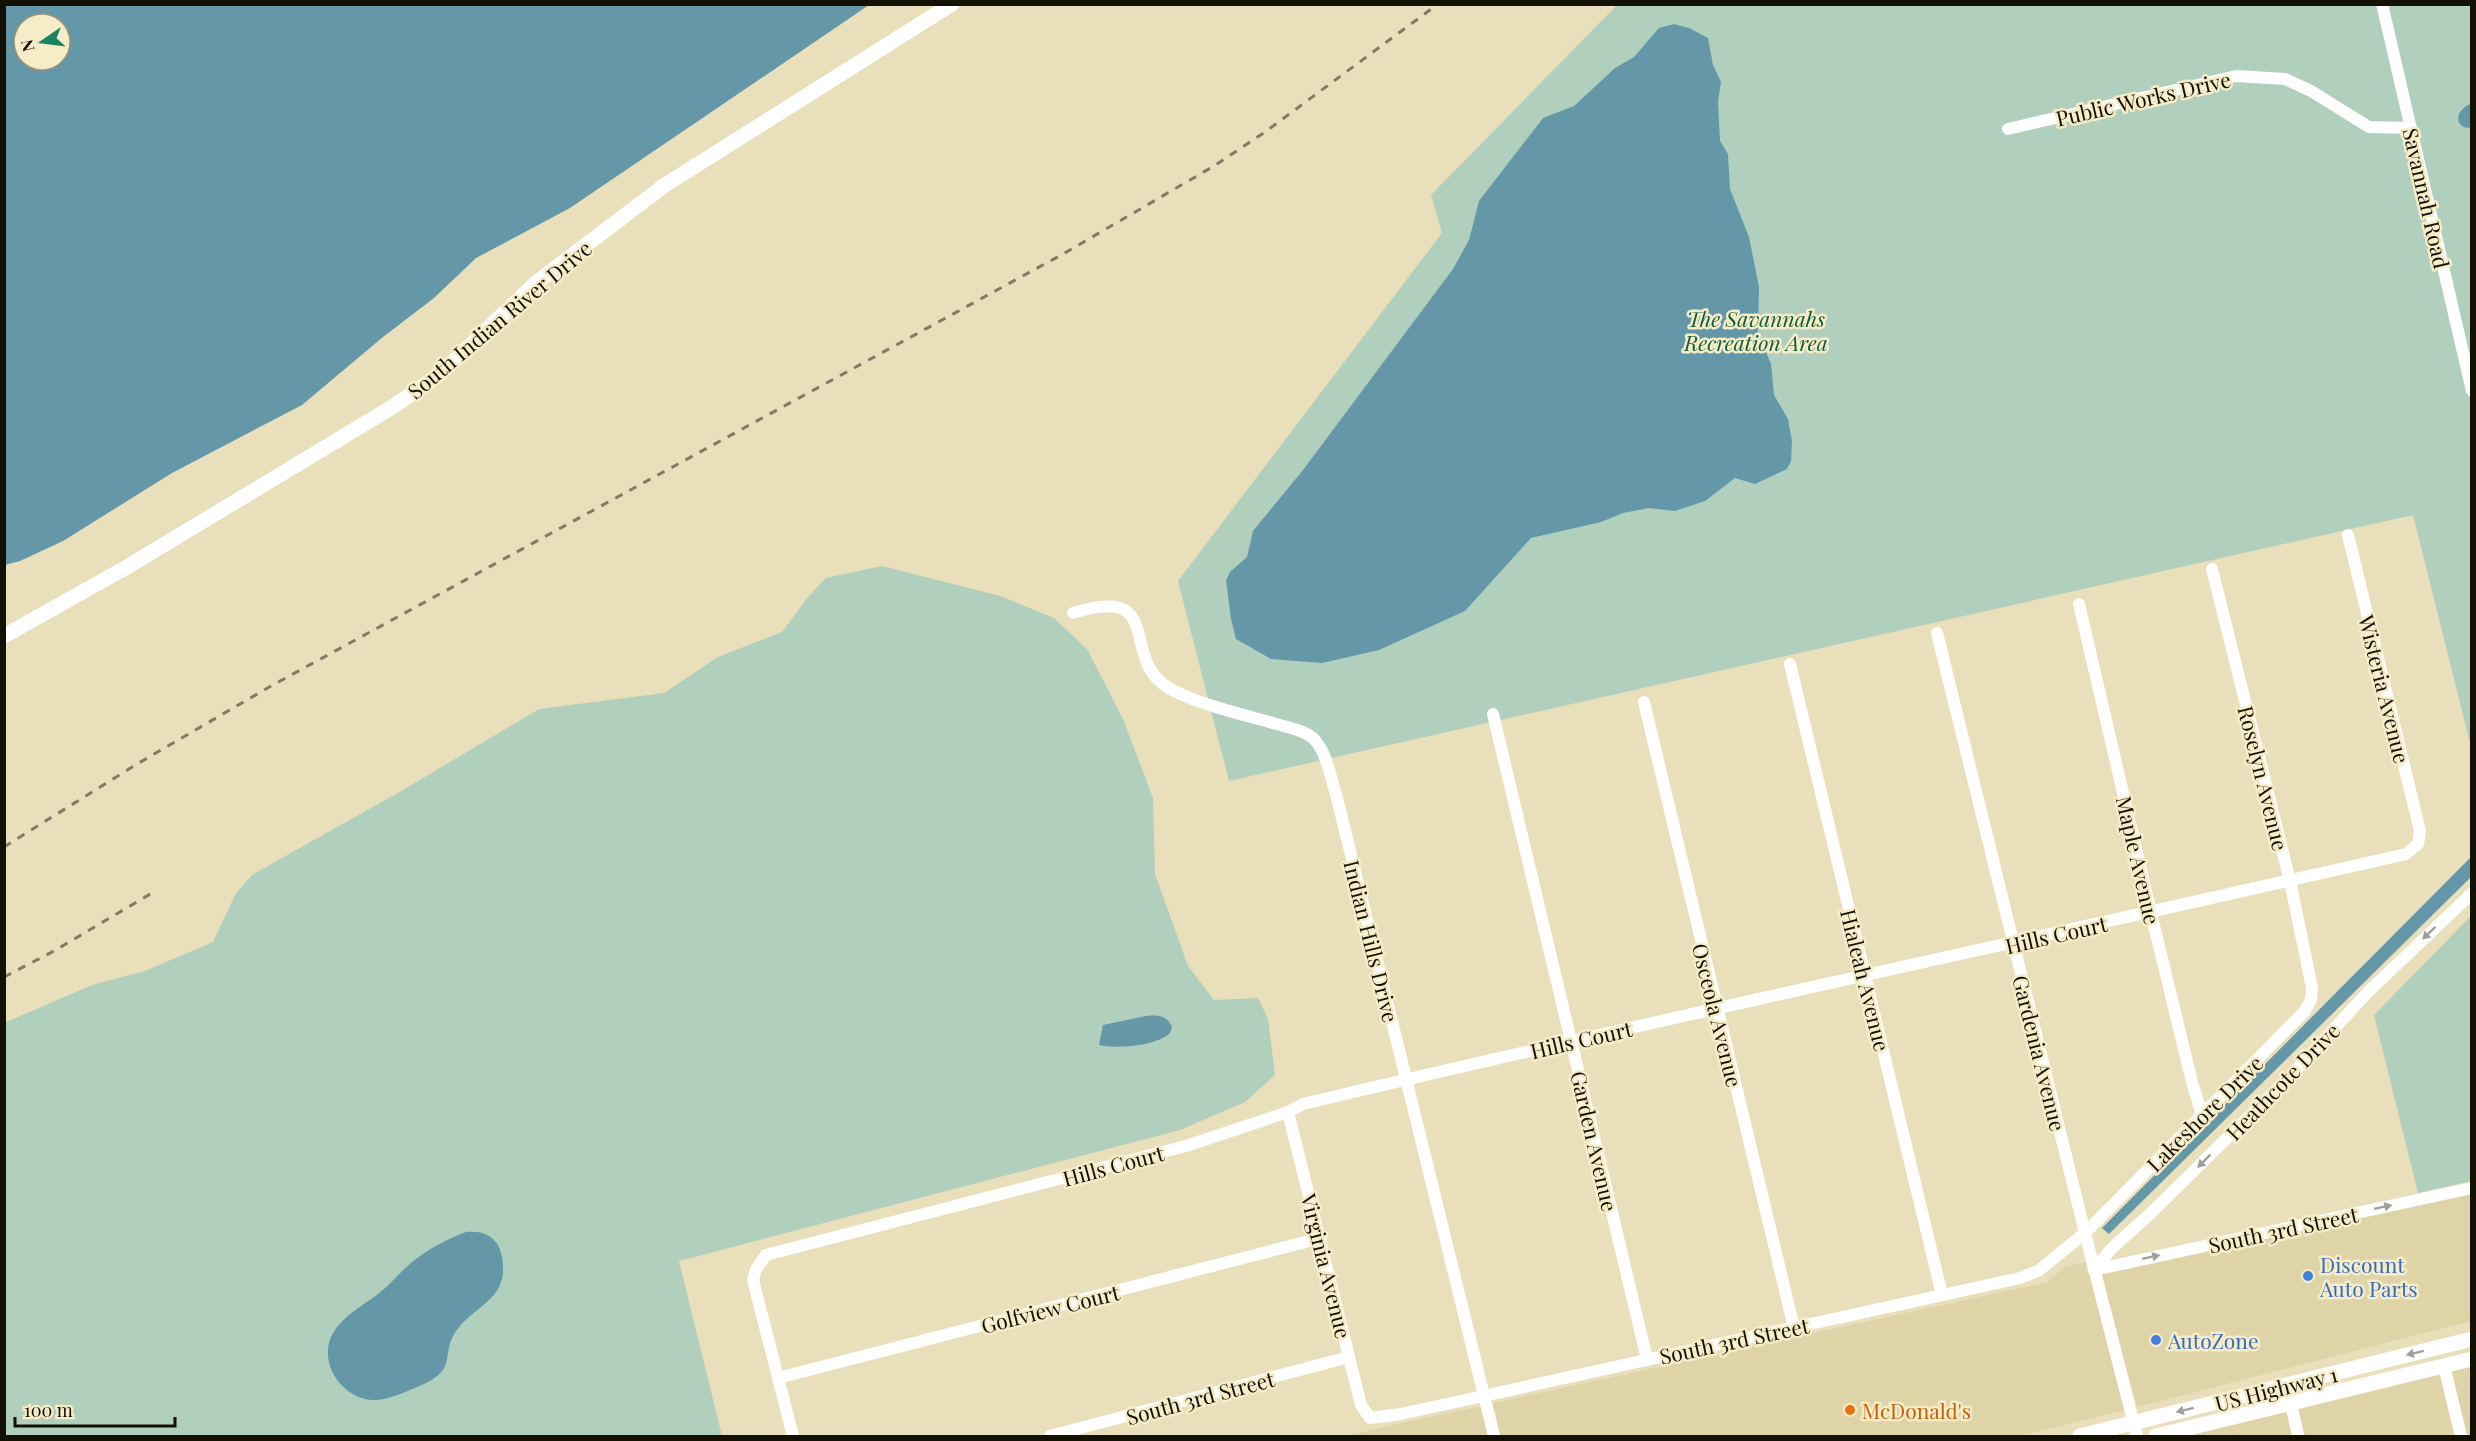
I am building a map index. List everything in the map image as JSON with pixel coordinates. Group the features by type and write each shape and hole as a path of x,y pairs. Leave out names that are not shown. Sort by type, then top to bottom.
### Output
{"main road":[{"name":"South Indian River Drive","path":"4,636 127,567 394,406 439,375 537,282 665,184 952,4"},
{"name":"US Highway 1","path":"2080,1437 2136,1430 2472,1339"},
{"name":"US Highway 1","path":"2156,1437 2472,1359"}],"street":[{"name":"Savannah Road","path":"2382,4 2472,391"},
{"name":"Public Works Drive","path":"2008,129 2142,96 2249,75 2285,79 2311,91 2369,127 2411,128"},
{"name":"Wisteria Avenue","path":"2348,535 2420,831 2418,844"},
{"name":"Roselyn Avenue","path":"2212,569 2290,881 2312,988"},
{"name":"Maple Avenue","path":"2079,604 2151,913 2202,1115"},
{"name":"Indian Hills Drive","path":"1073,613 1107,605 1122,609 1135,618 1149,666 1162,684 1195,699 1296,730 1312,737 1322,750 1336,794 1494,1437"},
{"name":"Gardenia Avenue","path":"1937,633 2094,1270 2136,1430"},
{"name":"Hialeah Avenue","path":"1790,664 1942,1295"},
{"name":"Osceola Avenue","path":"1644,702 1794,1328"},
{"name":"Garden Avenue","path":"1493,714 1647,1359"},
{"name":"Hills Court","path":"778,1378 753,1280 756,1269 766,1255 1186,1146 1287,1112 1303,1104 1716,1007 2013,944 2406,854 2418,844"},
{"name":"Heathcote Drive","path":"2094,1270 2118,1242 2152,1212 2294,1072 2368,992 2472,893"},
{"name":"Lakeshore Drive","path":"2085,1233 2304,1012 2311,1000 2312,988"},
{"name":"Virginia Avenue","path":"1287,1112 1321,1238 1361,1405 1370,1418"},
{"name":"South 3rd Street","path":"2094,1270 2472,1188"},
{"name":"South 3rd Street","path":"1370,1418 1401,1414 2020,1278 2038,1271 2085,1233"},
{"name":"Golfview Court","path":"778,1378 1321,1238"},
{"path":"2118,1242 2129,1262"},
{"name":"South 3rd Street","path":"1050,1437 1349,1357"},
{"path":"2444,1365 2461,1437"},
{"path":"778,1378 793,1437"},
{"path":"2291,1403 2298,1437"}],"shaded area":[{"path":"2471,1193 2471,1321 2137,1407 2102,1274"},
{"path":"2086,1262 2086,1271 2089,1273 2125,1410 2020,1436 1500,1436 1493,1403 2048,1282 2064,1267"},
{"path":"2471,1366 2471,1436 2467,1436 2452,1371"},
{"path":"2440,1374 2454,1436 2305,1436 2298,1409"},
{"path":"1481,1406 1488,1436 1347,1436 1388,1426"},
{"path":"2286,1412 2292,1436 2186,1436"}],"green space":[{"name":"The Savannahs Recreation Area","path":"1617,5 2471,5 2471,747 2413,515 1229,781 1178,581 1442,233 1431,195"},
{"path":"882,566 1000,596 1054,618 1087,649 1123,719 1153,798 1155,874 1188,966 1214,1000 1258,998 1268,1019 1275,1075 1245,1102 1180,1130 679,1261 722,1436 5,1436 4,1023 92,985 145,971 213,942 236,893 252,875 403,790 539,709 664,693 718,657 782,632 808,597 826,578"},
{"path":"2471,916 2471,1181 2418,1193 2374,1015"}],"water":[{"path":"5,4 869,5 570,208 476,258 434,298 383,337 302,405 172,473 63,541 20,561 5,565"},
{"path":"1674,24 1689,28 1708,38 1713,65 1721,82 1718,102 1720,141 1728,154 1730,189 1749,237 1759,287 1758,333 1771,364 1774,395 1788,419 1792,441 1791,461 1787,469 1755,484 1735,478 1705,501 1675,511 1649,508 1531,538 1465,611 1379,650 1322,663 1271,659 1236,639 1226,580 1230,572 1247,557 1253,531 1303,470 1453,269 1469,240 1479,201 1543,118 1574,106 1615,68 1634,57 1659,28"},
{"path":"2471,857 2471,877 2109,1234 2102,1228"},
{"path":"1146,1016 1164,1018 1172,1027 1170,1033 1146,1044 1115,1047 1099,1045 1103,1025"},
{"path":"466,1232 484,1234 495,1241 502,1258 502,1277 495,1294 460,1326 453,1336 447,1360 439,1374 430,1381 388,1398 372,1400 360,1398 350,1392 334,1376 330,1366 329,1344 337,1327 417,1258 437,1245"}],"waterway":[{"path":"2468,118 2472,114"}],"railway":[{"path":"4,847 137,764 271,686 1063,254 1214,166 1265,132 1438,4"},
{"path":"4,977 54,951 157,890"}],"place":[{"name":"Discount Auto Parts","path":"2308,1276"},
{"name":"AutoZone","path":"2156,1340"},
{"name":"McDonald's","path":"1850,1410"}]}
